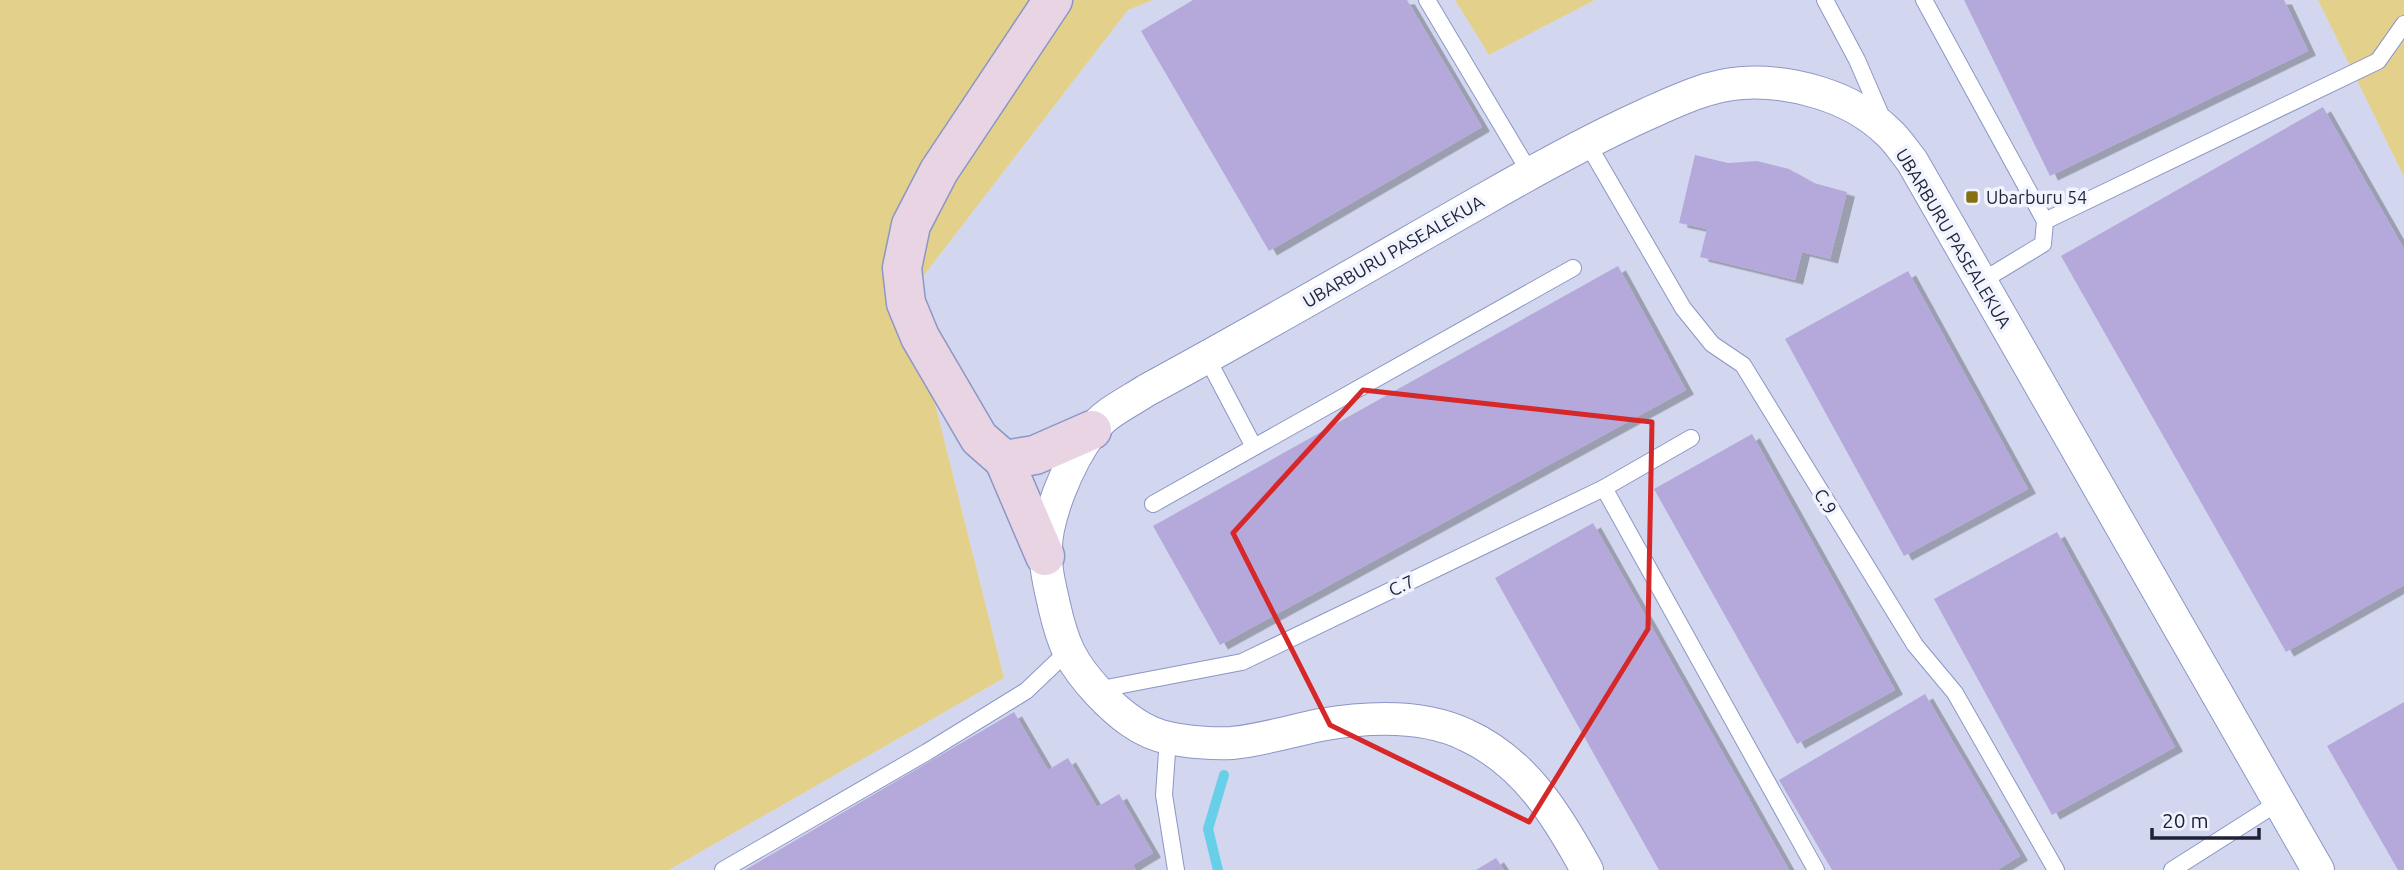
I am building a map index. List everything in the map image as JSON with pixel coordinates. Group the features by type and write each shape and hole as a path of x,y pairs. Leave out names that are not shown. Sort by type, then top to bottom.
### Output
{"main road":[{"path":"1004,460 979,439 920,337 906,303 902,268 911,225 939,171 1053,0"},
{"name":"UBARBURU PASEALEKUA","path":"1045,556 1004,460 1035,455 1092,430"}],"street":[{"name":"UBARBURU PASEALEKUA","path":"1587,870 1574,846 1532,785 1509,760 1465,734 1424,723 1386,719 1323,725 1231,743 1167,738 1119,714 1085,678 1067,652 1045,556 1047,535 1059,490 1092,430 1103,419 1147,390 1586,141 1678,100 1712,88 1739,83 1766,83 1794,86 1827,95 1861,111 1888,132 1912,161 2318,870"}],"lane":[{"path":"1427,0 1530,173"},
{"path":"1825,0 1857,60 1888,132"},
{"path":"1924,0 2045,221 2043,244 1982,281"},
{"path":"2045,221 2378,61 2404,24"},
{"name":"C.9","path":"1586,141 1684,308 1712,344 1743,365 1915,645 1955,692 2056,870"},
{"path":"1153,504 1573,268"},
{"path":"1207,358 1254,447"},
{"name":"C.7","path":"1096,690 1242,662 1604,488 1691,438"},
{"path":"1604,488 1816,870"},
{"path":"723,870 927,752 1026,691 1067,652"},
{"path":"1167,738 1164,795 1176,870"},
{"path":"2172,870 2279,802"}],"highlighted area":[{"path":"1363,390 1652,422 1648,629 1529,822 1330,725 1233,533"}],"shaded area":[{"path":"0,0 1153,0 1128,10 908,296 1004,678 669,870 0,870"},
{"path":"1153,0 1455,0 1489,55 1595,0 2318,0 2404,177 2404,870 669,870 1004,678 908,296 1128,10"},
{"path":"1455,0 1595,0 1489,55"},
{"path":"2318,0 2404,0 2404,177"}],"building":[{"path":"1193,0 1407,0 1482,127 1269,251 1141,31"},
{"path":"1964,0 2284,0 2308,51 2050,176"},
{"path":"2323,107 2404,249 2404,585 2286,652 2061,256"},
{"path":"1695,155 1728,163 1757,161 1789,169 1814,183 1847,192 1830,259 1802,252 1795,280 1700,257 1707,229 1679,223"},
{"path":"1618,266 1686,390 1220,645 1153,526"},
{"path":"1908,271 2028,489 1904,556 1785,339"},
{"path":"1752,434 1895,690 1797,744 1654,489"},
{"path":"1593,523 1789,870 1659,870 1495,578"},
{"path":"2057,532 2175,747 2052,815 1934,599"},
{"path":"1925,694 2020,856 1997,870 1832,870 1779,780"},
{"path":"2404,702 2404,870 2398,870 2327,746"},
{"path":"1014,712 1048,770 1068,758 1097,807 1119,794 1153,853 1133,865 1136,870 745,870"},
{"path":"1496,858 1504,870 1476,870"}],"waterway":[{"path":"1218,870 1208,829 1224,775"}],"place":[{"name":"Ubarburu 54","path":"1972,197"}]}
